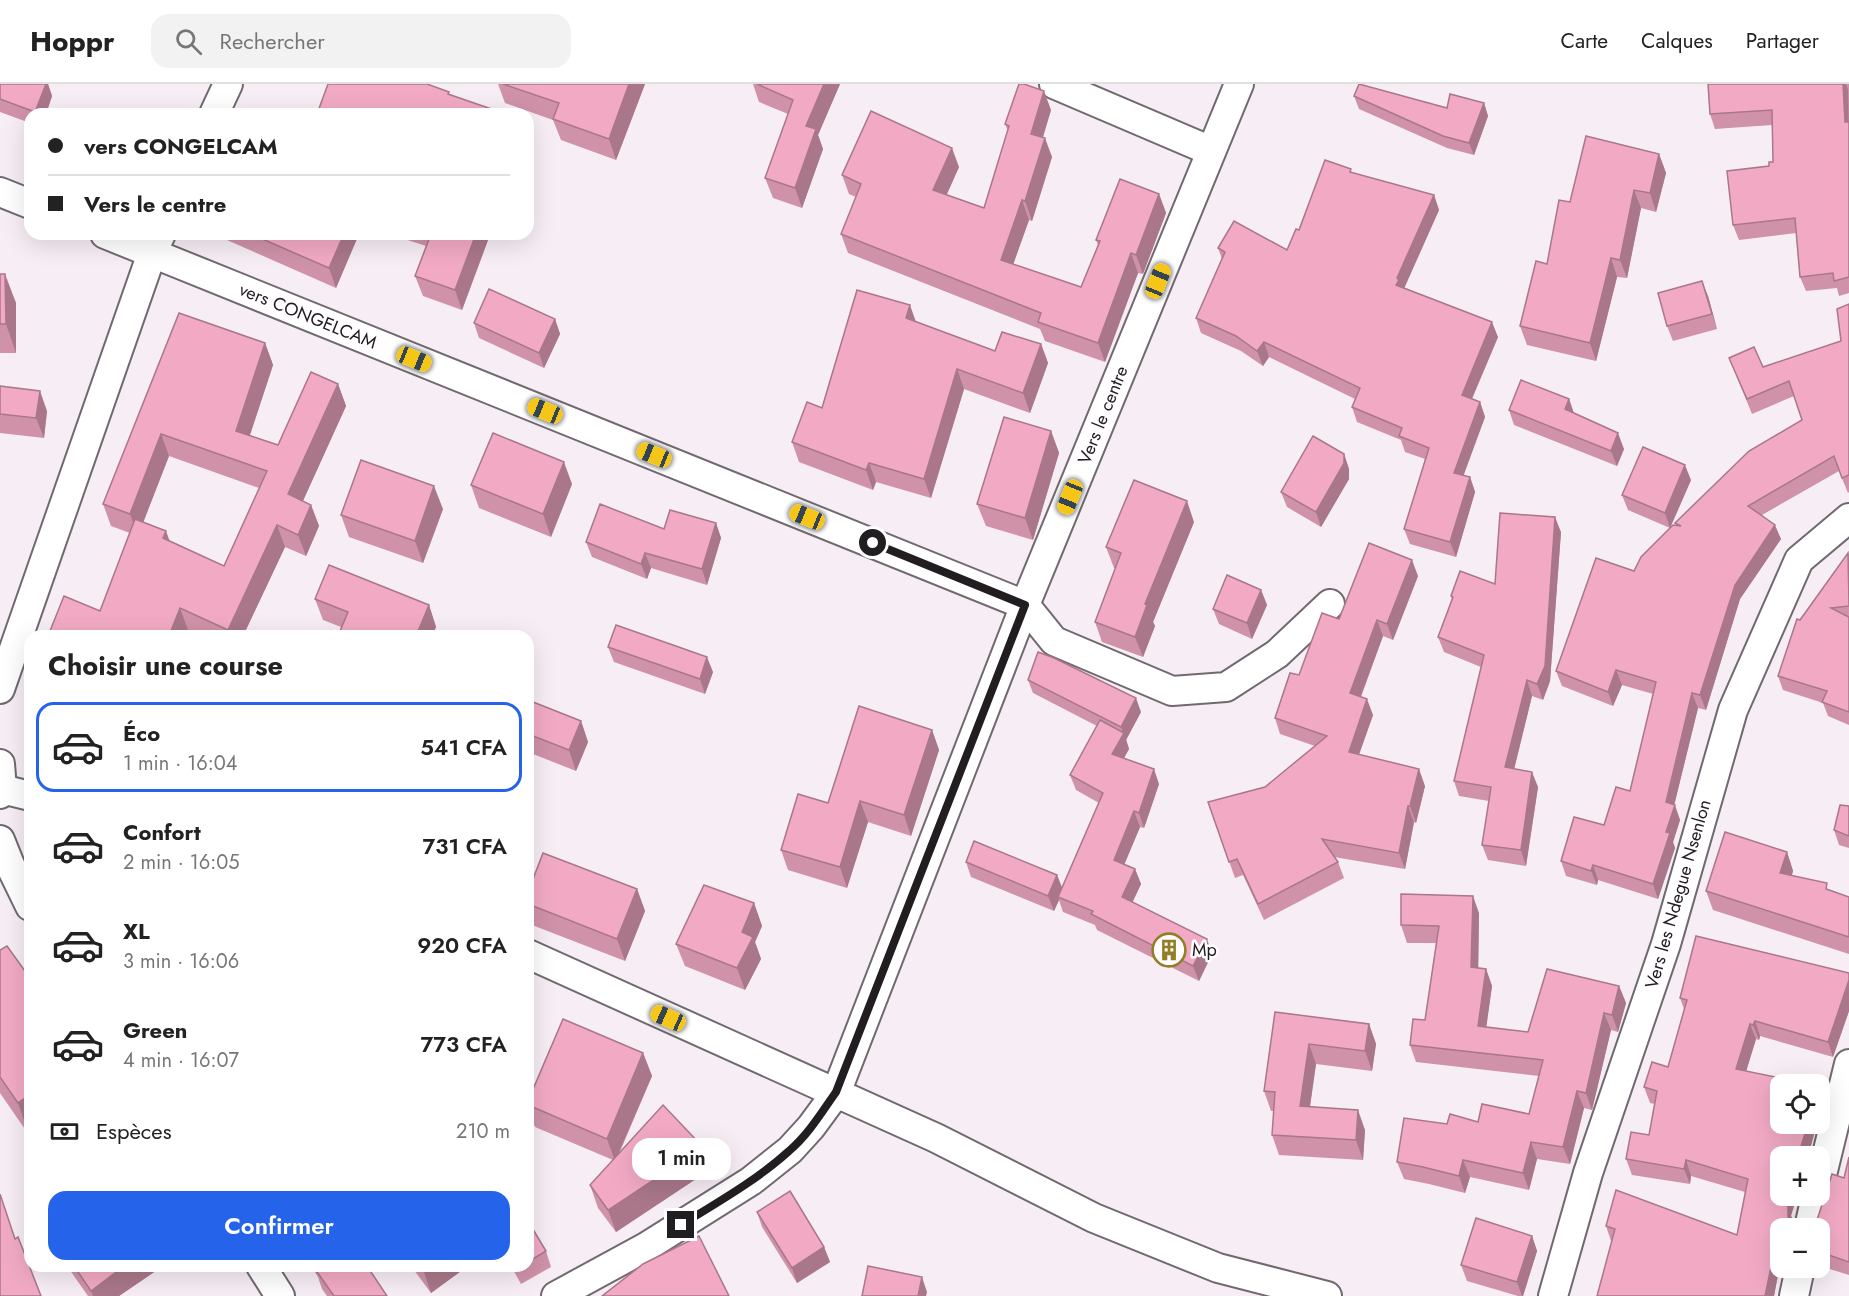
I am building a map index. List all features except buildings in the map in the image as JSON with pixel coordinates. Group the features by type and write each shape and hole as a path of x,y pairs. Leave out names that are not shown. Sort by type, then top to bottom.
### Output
{"street":[{"path":"217,108 228,84"},
{"path":"1054,84 1211,152"},
{"name":"Vers le centre","path":"556,1296 646,1247 751,1181 790,1150 811,1127 836,1092 1025,605 1239,84"},
{"path":"0,192 24,202"},
{"name":"vers CONGELCAM","path":"136,240 157,244 1025,605"},
{"path":"0,689 157,244"},
{"name":"Vers les Ndegue Nsenlon","path":"1553,1296 1588,1173 1666,944 1733,710 1799,560 1849,518"},
{"path":"1025,605 1054,641 1172,691 1226,687 1277,654 1330,604"},
{"path":"1,782 24,793"},
{"path":"0,840 24,894"},
{"path":"0,888 24,909"},
{"path":"534,957 936,1138 1094,1218 1218,1268 1328,1296"},
{"path":"1829,1146 1849,1064"},
{"path":"265,1272 280,1296"},
{"path":"1794,1296 1798,1278"}],"place":[{"name":"Mp","path":"1169,950"}],"route":[{"path":"681,1225 751,1181 790,1150 811,1127 836,1092 1025,605 873,543"}]}
